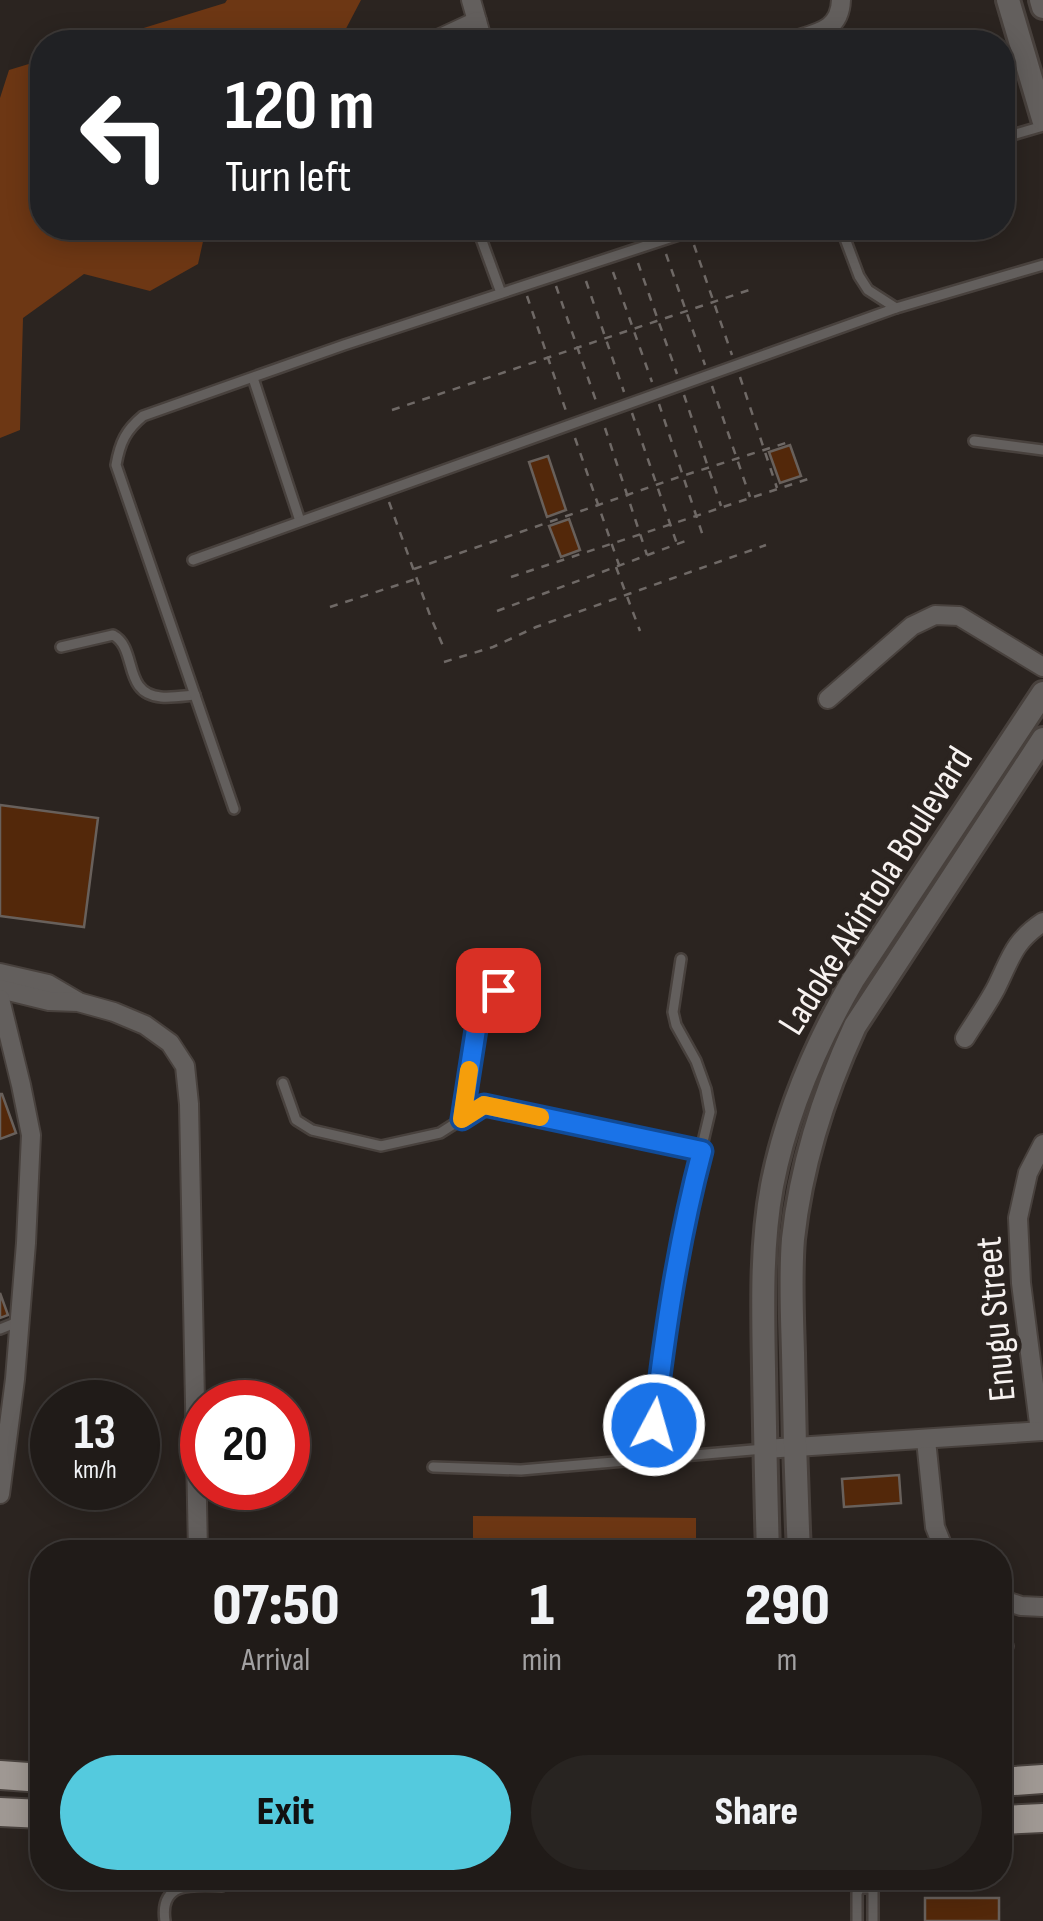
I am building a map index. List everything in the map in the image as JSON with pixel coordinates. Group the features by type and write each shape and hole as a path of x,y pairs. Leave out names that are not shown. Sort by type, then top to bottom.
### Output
{"main road":[{"path":"0,1775 30,1777"},
{"path":"1012,1781 1043,1779"},
{"path":"0,1812 30,1813"},
{"path":"1012,1819 1043,1818"}],"street":[{"path":"471,0 480,30"},
{"path":"823,30 836,23 841,0"},
{"path":"1008,0 1043,123"},
{"path":"458,30 477,21"},
{"path":"828,698 912,626 934,615 959,616 1043,667"},
{"name":"Ladoke Akintola Boulevard","path":"768,1540 762,1296 765,1239 772,1184 796,1098 832,1016 853,980 1043,693"},
{"name":"Ladoke Akintola Boulevard","path":"798,1540 793,1240 801,1187 821,1109 855,1026 1043,739"},
{"path":"966,1038 1015,946 1043,922"},
{"path":"0,973 48,984 78,1002"},
{"path":"0,989 114,1012 145,1025 170,1043 185,1066 198,1540"},
{"path":"0,999 30,1135 20,1322 0,1494"},
{"name":"Enugu Street","path":"1041,1431 1020,1283 1018,1218 1028,1173 1043,1144"},
{"path":"765,1449 1041,1431"},
{"path":"926,1440 935,1527 941,1540"},
{"path":"1012,1603 1043,1606"}],"lane":[{"path":"1015,133 1043,123"},
{"path":"482,240 500,292"},
{"path":"234,809 116,464 128,428 143,416 662,240"},
{"path":"846,240 868,290 896,308"},
{"path":"193,560 896,308 1043,266"},
{"path":"253,378 300,521"},
{"path":"974,441 1043,450"},
{"path":"61,647 113,634 124,646 138,686 160,697 195,695"},
{"path":"651,1459 666,1323 710,1112 706,1089 673,1012 681,959"},
{"path":"462,1119 477,1023 488,994 498,990 530,996"},
{"path":"282,1083 296,1120 312,1130 381,1146 440,1133 484,1105 702,1151"},
{"path":"0,1329 20,1322"},
{"path":"433,1468 521,1470 765,1449"},
{"path":"164,1921 166,1900 176,1890"},
{"path":"857,1921 859,1890"},
{"path":"872,1890 873,1921"}],"path":[{"path":"392,410 755,288"},
{"path":"414,569 679,476 792,441"},
{"path":"511,577 812,478"},
{"path":"385,491 443,646"},
{"path":"697,516 703,536"},
{"path":"669,525 676,544"},
{"path":"640,534 647,555"},
{"path":"497,611 688,540"},
{"path":"612,544 640,631"},
{"path":"444,662 766,545"},
{"path":"330,607 417,578"}],"shaded area":[{"path":"361,0 345,30 137,30 225,3"},
{"path":"30,64 30,240 203,240 198,264 150,291 84,274 23,318 20,430 0,438 0,98 9,70"},
{"path":"473,1516 696,1518 696,1540 473,1540"}],"building":[{"path":"790,445 801,476 780,483 769,452"},
{"path":"548,456 566,510 547,517 529,462"},
{"path":"569,519 580,550 561,557 549,526"},
{"path":"0,805 98,818 84,927 0,916"},
{"path":"0,1094 16,1133 0,1139"},
{"path":"0,1293 8,1315 0,1318"},
{"path":"899,1475 901,1503 844,1507 842,1479"},
{"path":"925,1898 999,1898 999,1921 925,1921"}],"slow traffic":[{"path":"469,1070 462,1119 484,1105 540,1117"}],"route":[{"path":"498,990 488,994 477,1023 462,1119 484,1105 702,1151 666,1323 654,1425"}]}
